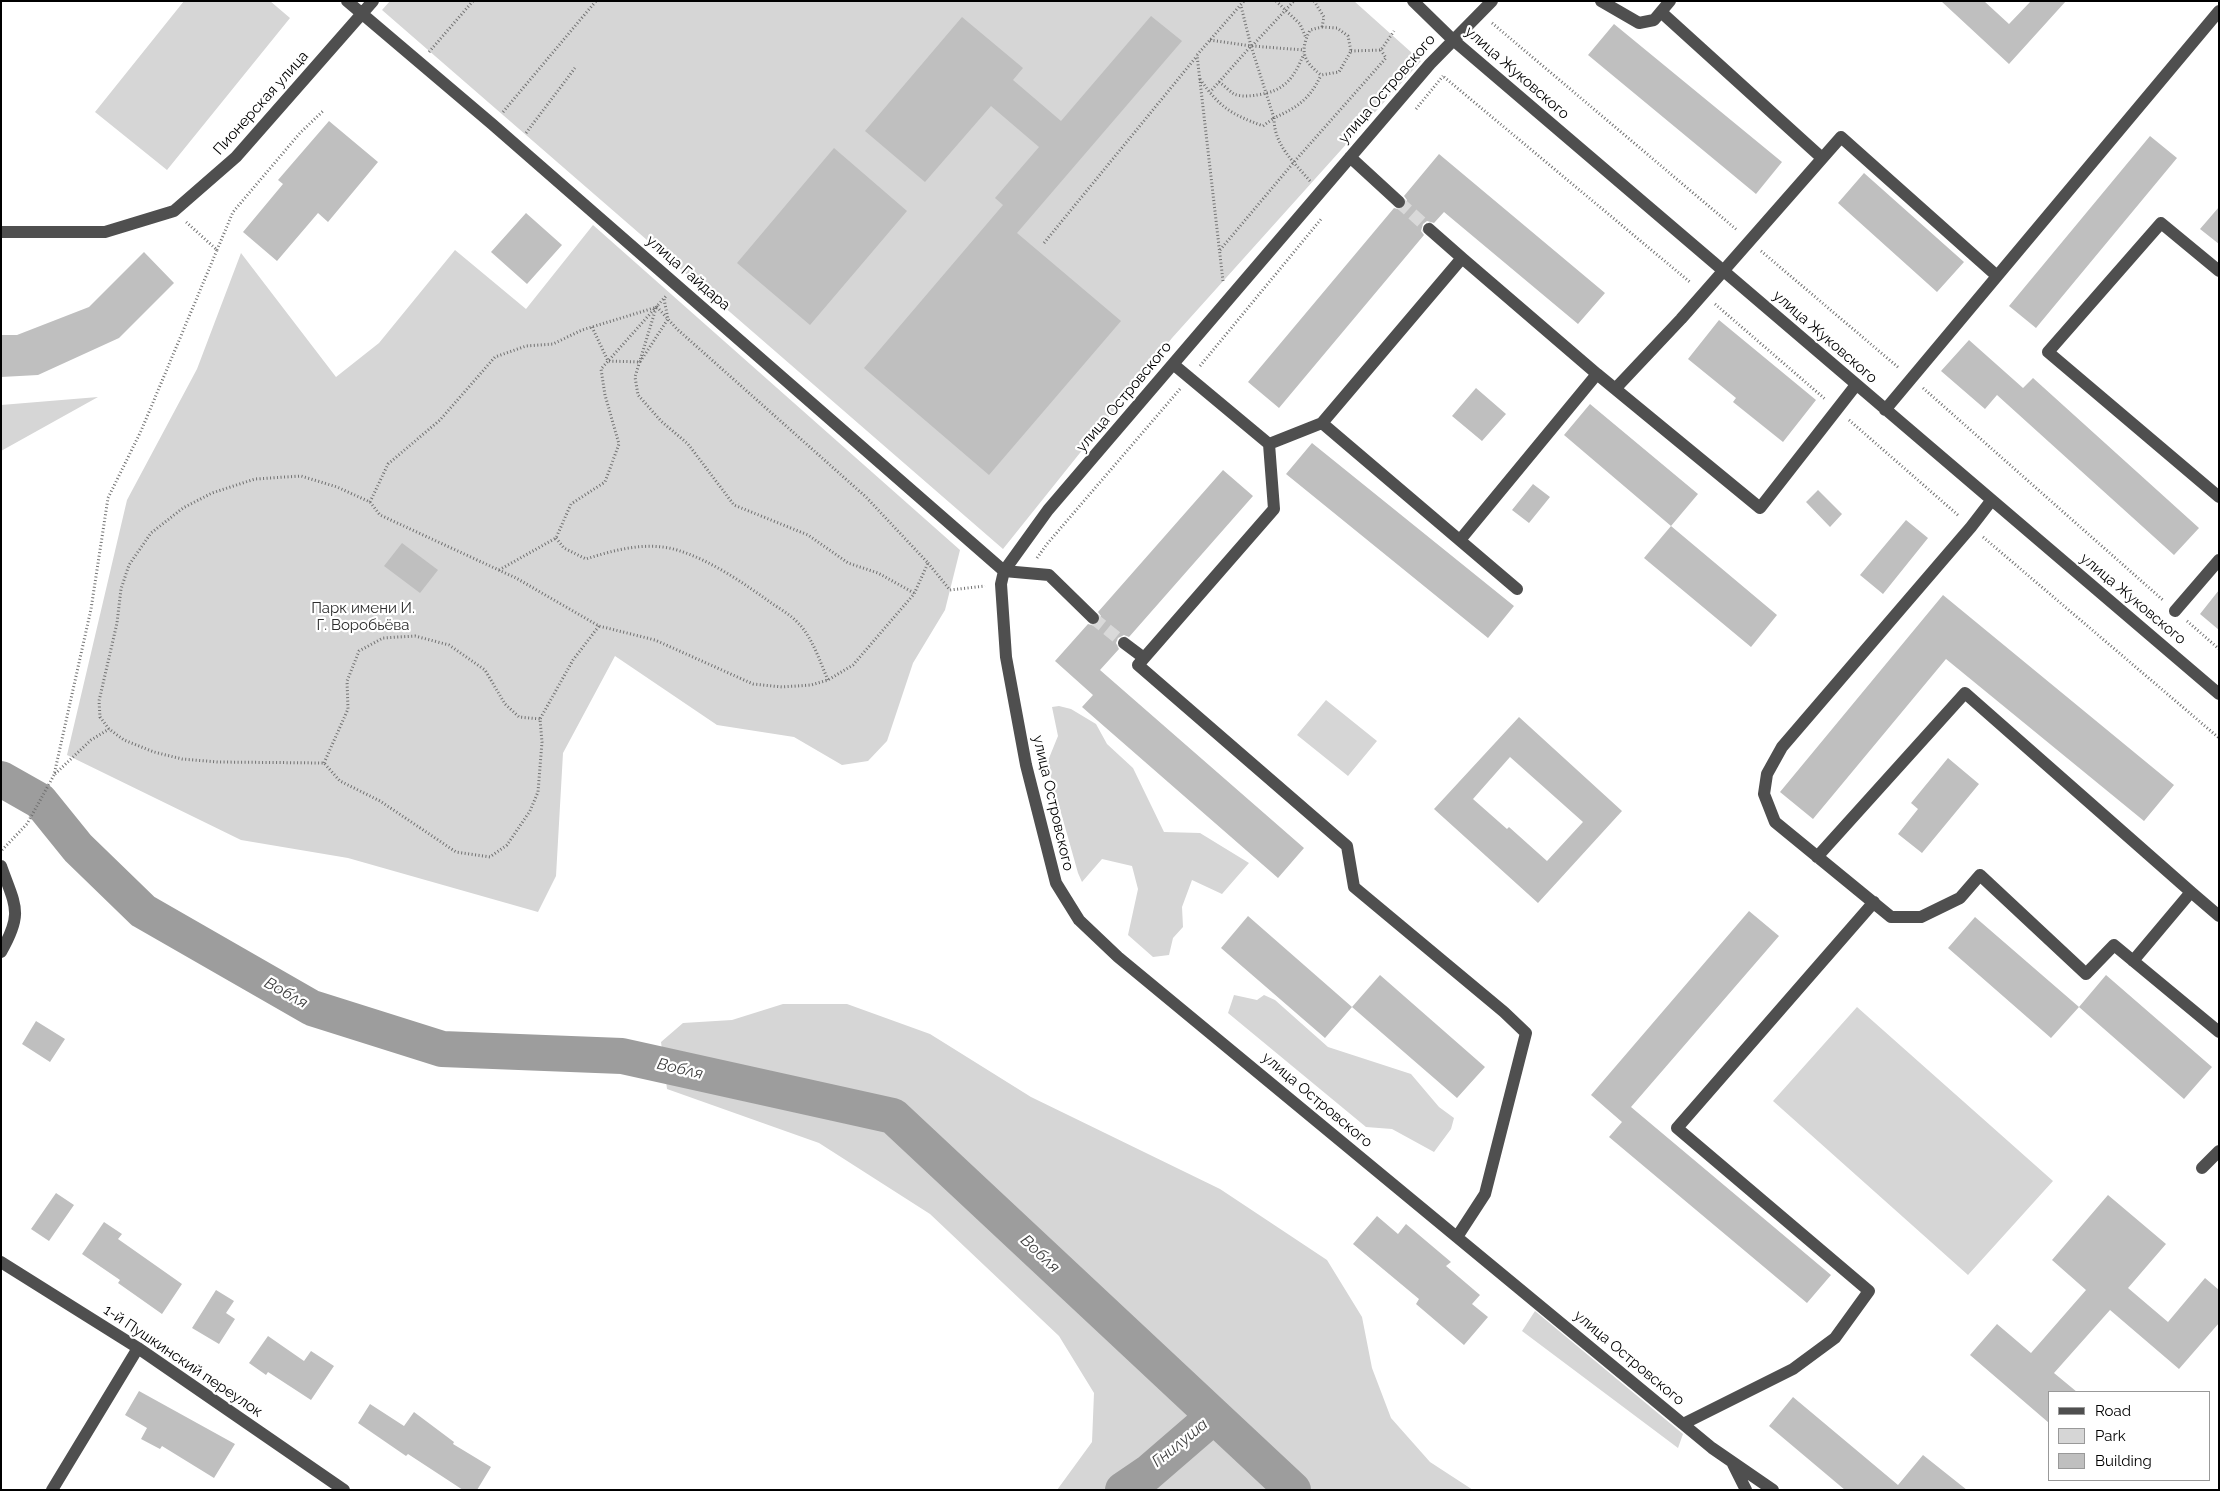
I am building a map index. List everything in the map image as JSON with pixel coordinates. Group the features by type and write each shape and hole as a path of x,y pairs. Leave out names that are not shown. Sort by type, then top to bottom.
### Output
{"street":[{"name":"улица Гайдара","path":"347,1 492,124 1004,571"},
{"name":"Пионерская улица","path":"1,232 105,232 174,211 236,157 374,1"},
{"name":"улица Жуковского","path":"1413,1 1452,39 2219,694"},
{"name":"улица Островского","path":"1492,1 1452,39 1350,157 1048,510 1004,571 1001,584 1006,657 1026,765 1056,883 1079,920 1118,957 1683,1424 1772,1490"},
{"path":"1601,1 1639,23 1654,20 1670,1"},
{"path":"1885,410 2219,11"},
{"path":"1661,12 1822,158"},
{"path":"1615,389 1750,241 1841,137 1996,276"},
{"path":"1350,157 1399,202"},
{"path":"2219,270 2161,223 2048,352 2219,497"},
{"path":"1429,229 1597,374 1760,508 1856,385"},
{"path":"1269,444 1322,423 1462,258"},
{"path":"1173,364 1269,444 1274,509 1138,665 1347,846 1354,887 1504,1012 1526,1033 1485,1194 1457,1238"},
{"path":"1460,540 1597,374"},
{"path":"1322,423 1517,589"},
{"path":"1991,501 1782,747 1767,774 1764,794 1775,822 1891,917 1921,917 1960,898 1980,874 2086,974 2114,945 2219,1032"},
{"path":"2175,611 2219,560"},
{"path":"1004,571 1049,574 1093,618"},
{"path":"1124,643 1144,658"},
{"path":"1817,856 1965,693 2219,916"},
{"path":"1,866 16,908 14,930 1,952"},
{"path":"2133,961 2191,892"},
{"path":"1683,1424 1793,1369 1807,1359 1835,1338 1869,1290 1677,1128 1874,902"},
{"path":"2202,1168 2219,1150"},
{"name":"1-й Пушкинский переулок","path":"1,1262 138,1348 344,1490"},
{"path":"52,1490 138,1348"},
{"path":"1731,1461 1746,1490"}],"path":[{"path":"420,63 472,1"},
{"path":"492,124 596,1"},
{"path":"1044,242 1197,55 1244,1"},
{"path":"1276,1 1300,24 1306,38"},
{"path":"1210,92 1294,1"},
{"path":"1314,1 1324,17 1322,26"},
{"path":"1241,5 1251,46 1274,118 1274,131 1283,151 1311,183"},
{"path":"1481,13 1911,378 2219,649"},
{"path":"1219,82 1235,94 1251,96 1266,94 1283,88 1296,72 1304,54 1306,38 1310,30 1322,26 1337,28 1348,36 1351,51 1339,72 1321,75 1312,68 1304,54"},
{"path":"1382,50 1394,31"},
{"path":"1210,40 1251,46 1304,50"},
{"path":"1351,51 1382,50"},
{"path":"1220,251 1294,162 1386,58 1382,50"},
{"path":"1197,55 1223,281"},
{"path":"1413,112 1444,77 1430,64"},
{"path":"516,145 575,68"},
{"path":"1200,79 1218,103 1236,116 1263,126 1303,103 1321,75"},
{"path":"1,850 27,824 54,774 91,609 108,498 141,431 233,212 300,133 323,110"},
{"path":"174,211 217,250"},
{"path":"1027,573 1047,544 1190,378 1327,212"},
{"path":"640,362 668,319 664,299"},
{"path":"656,307 866,497 928,563 950,590 1001,584"},
{"path":"370,502 388,464 440,420 495,358 526,346 553,344 592,327 656,307"},
{"path":"499,570 556,538 571,504 605,482 619,444 605,395 601,369 656,307"},
{"path":"656,307 635,377 638,395 662,421 688,444 734,505 808,535 848,563 878,574 914,594"},
{"path":"592,327 608,361"},
{"path":"608,361 640,362"},
{"path":"599,626 573,660 540,719 542,742 538,792 530,811 507,845 490,856 456,852 380,801 340,781 324,763 218,762 182,758 154,752 132,743 109,729 100,717 99,701 117,624 121,590 129,565 151,533 183,508 212,492 255,479 301,476 337,487 370,502 380,515 499,570 599,626 655,640 753,684 782,687 812,685 828,680 853,665 914,594 928,563"},
{"path":"556,538 564,548 586,558 612,551 642,547 676,549 708,563 745,584 796,620 814,647 828,680"},
{"path":"324,763 348,709 347,681 358,651 383,638 414,636 449,645 485,670 505,704 520,717 540,719"},
{"path":"54,774 91,740 109,729"}],"green space":[{"path":"184,1 270,1 290,18 167,170 95,112"},
{"path":"390,1 1354,1 1421,61 1172,338 1003,549 382,10"},
{"name":"Парк имени И. Г. Воробьёва","path":"593,225 960,550 945,610 913,663 887,741 868,761 842,765 794,737 717,725 615,656 563,753 556,876 538,912 348,858 241,840 67,755 127,500 197,369 241,253 336,377 379,343 455,250 526,309"},
{"path":"98,397 1,451 1,405"},
{"path":"1326,700 1377,741 1348,776 1297,735"},
{"path":"1059,706 1071,709 1096,724 1107,744 1133,768 1164,832 1200,833 1249,863 1222,894 1192,880 1182,907 1183,927 1173,938 1169,955 1153,957 1128,935 1138,889 1132,866 1102,859 1082,882 1078,873 1047,763 1058,736 1052,707"},
{"path":"1234,995 1257,1000 1264,995 1275,1000 1328,1047 1411,1074 1439,1107 1454,1118 1451,1129 1434,1152 1392,1129 1366,1127 1228,1013"},
{"path":"783,1004 847,1004 930,1034 1031,1097 1220,1189 1327,1260 1362,1317 1372,1368 1391,1418 1430,1462 1473,1490 1057,1490 1092,1442 1094,1393 1059,1336 930,1214 819,1143 667,1089 661,1042 683,1023 732,1020"},
{"path":"1857,1007 2053,1181 1968,1275 1773,1101"},
{"path":"1535,1311 1683,1434 1678,1448 1522,1331"}],"building":[{"path":"1941,1 1984,1 2009,24 2031,1 2066,1 2009,64"},
{"path":"1151,16 1182,41 1017,233 1121,321 989,475 864,368 1003,205 995,198 1039,147 991,106 925,182 865,131 962,17 1023,68 1013,80 1061,121"},
{"path":"1614,24 1782,162 1756,194 1588,55"},
{"path":"329,121 378,162 328,222 318,213 277,261 243,232 283,184 278,180"},
{"path":"2150,136 2177,158 2036,328 2009,306"},
{"path":"834,148 907,211 810,325 737,263"},
{"path":"1439,154 1605,293 1578,324 1444,212 1434,223 1427,221 1423,224 1421,231 1424,235 1279,408 1248,382 1394,208 1401,210 1405,207 1407,200 1404,196"},
{"path":"1864,173 1964,262 1937,292 1838,203"},
{"path":"2219,207 2219,244 2200,229"},
{"path":"526,213 562,245 527,284 491,252"},
{"path":"144,252 174,283 119,338 38,375 1,377 1,335 17,335 89,307"},
{"path":"1719,320 1816,400 1783,442 1733,402 1736,398 1688,359"},
{"path":"1969,340 2023,388 2033,378 2199,528 2174,555 1997,395 1985,409 1941,371"},
{"path":"1476,388 1506,414 1482,441 1452,416"},
{"path":"1590,404 1698,494 1671,526 1564,435"},
{"path":"1312,443 1514,606 1488,638 1286,474"},
{"path":"1223,470 1253,496 1129,637 1124,635 1118,638 1116,643 1119,649 1100,670 1304,848 1278,878 1082,707 1093,695 1055,661 1088,624 1095,626 1099,623 1101,616 1098,612"},
{"path":"1533,484 1550,497 1529,523 1512,510"},
{"path":"1818,490 1842,514 1830,527 1806,502"},
{"path":"1906,520 1928,538 1883,594 1860,575"},
{"path":"1671,526 1777,615 1751,647 1644,558"},
{"path":"402,543 438,570 420,593 384,566"},
{"path":"2219,590 2219,630 2200,614"},
{"path":"1943,595 2174,785 2144,821 1946,659 1813,819 1780,792"},
{"path":"1519,717 1622,811 1538,903 1434,809","holes":["1510,757 1583,822 1547,861 1509,827 1507,829 1473,799"]},
{"path":"1948,758 1979,784 1922,853 1898,834 1918,809 1911,803"},
{"path":"1749,911 1779,936 1631,1107 1831,1275 1807,1303 1609,1137 1622,1122 1591,1095"},
{"path":"1248,916 1352,1007 1325,1038 1221,948"},
{"path":"1975,917 2079,1007 2051,1038 1948,948"},
{"path":"1380,975 1485,1067 1457,1098 1352,1007"},
{"path":"2106,975 2212,1067 2184,1099 2079,1007"},
{"path":"36,1021 65,1039 50,1062 22,1044"},
{"path":"56,1193 74,1205 49,1241 31,1229"},
{"path":"2108,1195 2166,1244 2128,1288 2168,1322 2205,1278 2219,1290 2219,1323 2179,1369 2110,1310 2054,1373 2076,1391 2048,1391 2048,1422 1970,1355 1997,1324 2031,1353 2086,1290 2052,1260"},
{"path":"1377,1216 1398,1234 1406,1224 1451,1262 1446,1266 1480,1295 1472,1304 1488,1317 1464,1345 1416,1304 1419,1299 1353,1244"},
{"path":"104,1222 122,1234 118,1239 182,1284 162,1314 118,1283 120,1280 82,1254"},
{"path":"216,1290 234,1301 226,1313 235,1319 219,1344 192,1328"},
{"path":"268,1336 304,1361 311,1351 334,1366 311,1400 268,1372 266,1375 249,1363"},
{"path":"139,1391 235,1444 214,1478 162,1446 160,1449 141,1439 147,1428 125,1415"},
{"path":"1793,1397 1898,1485 1923,1455 1967,1490 1845,1490 1769,1426"},
{"path":"370,1404 404,1426 414,1412 454,1442 453,1444 491,1467 477,1490 463,1490 408,1454 406,1456 358,1423"}],"waterway":[{"name":"Вобля","path":"1,779 40,801 78,848 143,911 312,1008 442,1049 622,1056 893,1116 1293,1490"},
{"name":"Гнилуша","path":"1123,1490 1148,1473 1214,1416"}],"tunnel":[{"path":"1399,202 1429,229"},
{"path":"1093,618 1124,643"}]}
